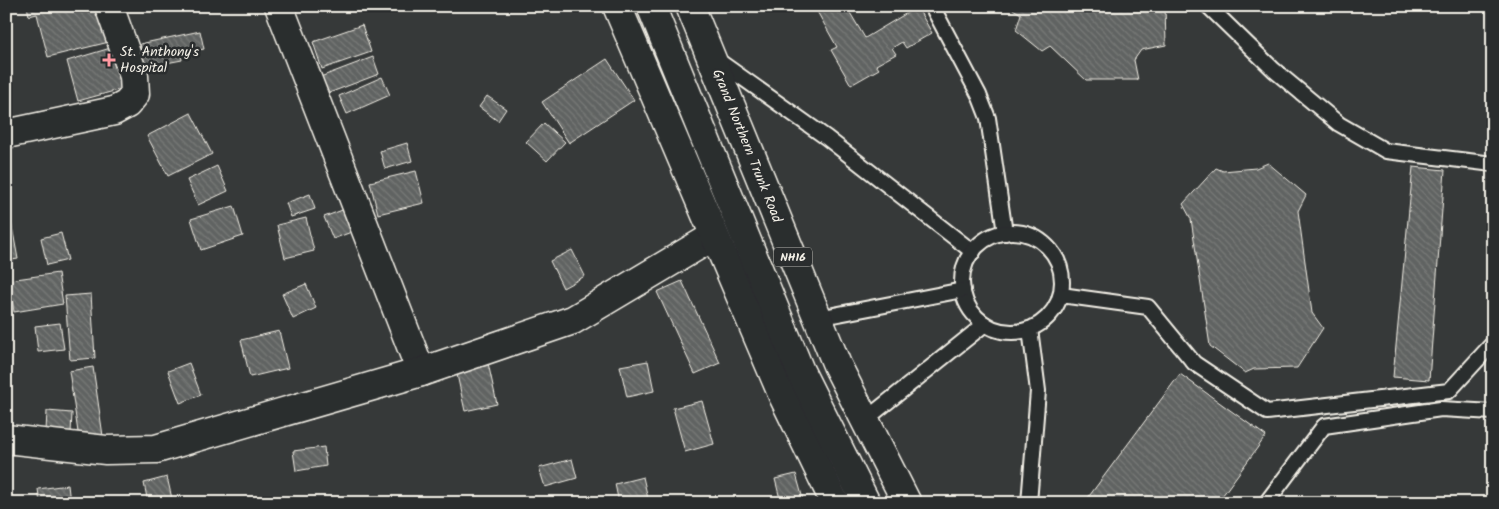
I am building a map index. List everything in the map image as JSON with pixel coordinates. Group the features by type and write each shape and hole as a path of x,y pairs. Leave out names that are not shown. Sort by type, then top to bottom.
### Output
{"main road":[{"path":"6,134 114,111 127,104 135,94 134,76 109,6"},
{"path":"280,6 421,372"},
{"path":"617,6 783,396 835,503"},
{"name":"NH16","path":"651,6 800,371 866,503"},
{"name":"Grand Northern Trunk Road","path":"690,6 837,365 907,503"},
{"path":"6,439 106,450 156,449 421,372 572,320 714,236"}],"lane":[{"path":"932,6 979,95 988,118 1005,233"},
{"path":"1208,6 1274,70 1340,124 1386,151 1493,164"},
{"path":"709,54 827,138 973,252"},
{"path":"1005,233 1021,233 1036,239 1049,249 1058,263 1062,278 1061,295 1054,309 1044,321 1030,329 1015,332 1000,331 985,324 967,304 963,290 962,277 966,264 973,252 987,240 1005,233"},
{"path":"818,318 963,290"},
{"path":"1061,295 1148,307 1194,363 1268,412 1449,391 1493,344"},
{"path":"865,420 985,324"},
{"path":"1029,503 1038,391 1030,329"},
{"path":"1266,503 1324,426 1442,409 1493,412"}],"building":[{"path":"27,6 99,6 109,42 48,57 37,14 29,16"},
{"path":"814,6 846,6 865,38 917,7 932,33 906,48 902,42 892,48 896,54 876,65 879,69 851,85 831,50 837,47"},
{"path":"1008,6 1165,6 1166,45 1141,50 1134,60 1138,80 1086,80 1050,46 1042,51 1016,30 1021,14"},
{"path":"362,25 371,52 322,69 313,42"},
{"path":"200,31 204,49 181,54 182,60 145,67 140,44"},
{"path":"114,47 125,88 78,101 67,61"},
{"path":"373,57 379,74 321,96 315,79"},
{"path":"607,59 634,100 569,143 542,102"},
{"path":"382,77 390,95 347,114 339,96"},
{"path":"487,96 506,109 498,121 479,107"},
{"path":"191,113 212,154 168,176 147,136"},
{"path":"544,123 565,142 547,161 526,142"},
{"path":"407,143 412,161 385,169 380,151"},
{"path":"1268,163 1306,195 1298,211 1312,313 1323,328 1297,368 1254,369 1245,373 1210,346 1191,219 1183,204 1216,168 1223,171 1256,168"},
{"path":"217,166 228,191 198,205 187,180"},
{"path":"1413,167 1445,170 1429,380 1393,377"},
{"path":"416,171 424,203 378,214 370,182"},
{"path":"310,194 315,209 291,217 286,203"},
{"path":"6,205 8,205 18,259 6,261"},
{"path":"234,206 243,236 201,250 191,219"},
{"path":"345,209 354,231 333,239 324,217"},
{"path":"306,218 314,251 285,258 277,225"},
{"path":"61,233 68,260 47,265 41,238"},
{"path":"572,250 585,276 563,288 550,261"},
{"path":"58,273 63,304 14,312 9,280"},
{"path":"682,281 720,363 695,374 657,292"},
{"path":"306,284 316,308 293,319 282,294"},
{"path":"91,294 95,358 70,360 65,296"},
{"path":"60,323 64,349 38,352 35,326"},
{"path":"279,331 288,368 250,377 241,340"},
{"path":"648,361 654,391 627,397 620,366"},
{"path":"189,363 201,395 180,403 168,371"},
{"path":"488,363 497,404 465,411 456,370"},
{"path":"93,367 103,436 79,439 69,371"},
{"path":"1180,374 1266,436 1217,503 1084,503"},
{"path":"702,401 714,444 685,452 673,408"},
{"path":"47,411 72,413 71,433 46,431"},
{"path":"324,447 326,466 296,471 293,451"},
{"path":"572,459 577,478 545,487 539,468"},
{"path":"796,474 804,503 781,503 775,479"},
{"path":"167,477 173,503 148,503 144,483"},
{"path":"643,477 649,503 619,503 615,484"},
{"path":"68,485 70,503 40,503 38,489"}],"place":[{"name":"St. Anthony's Hospital","path":"109,60"}]}
